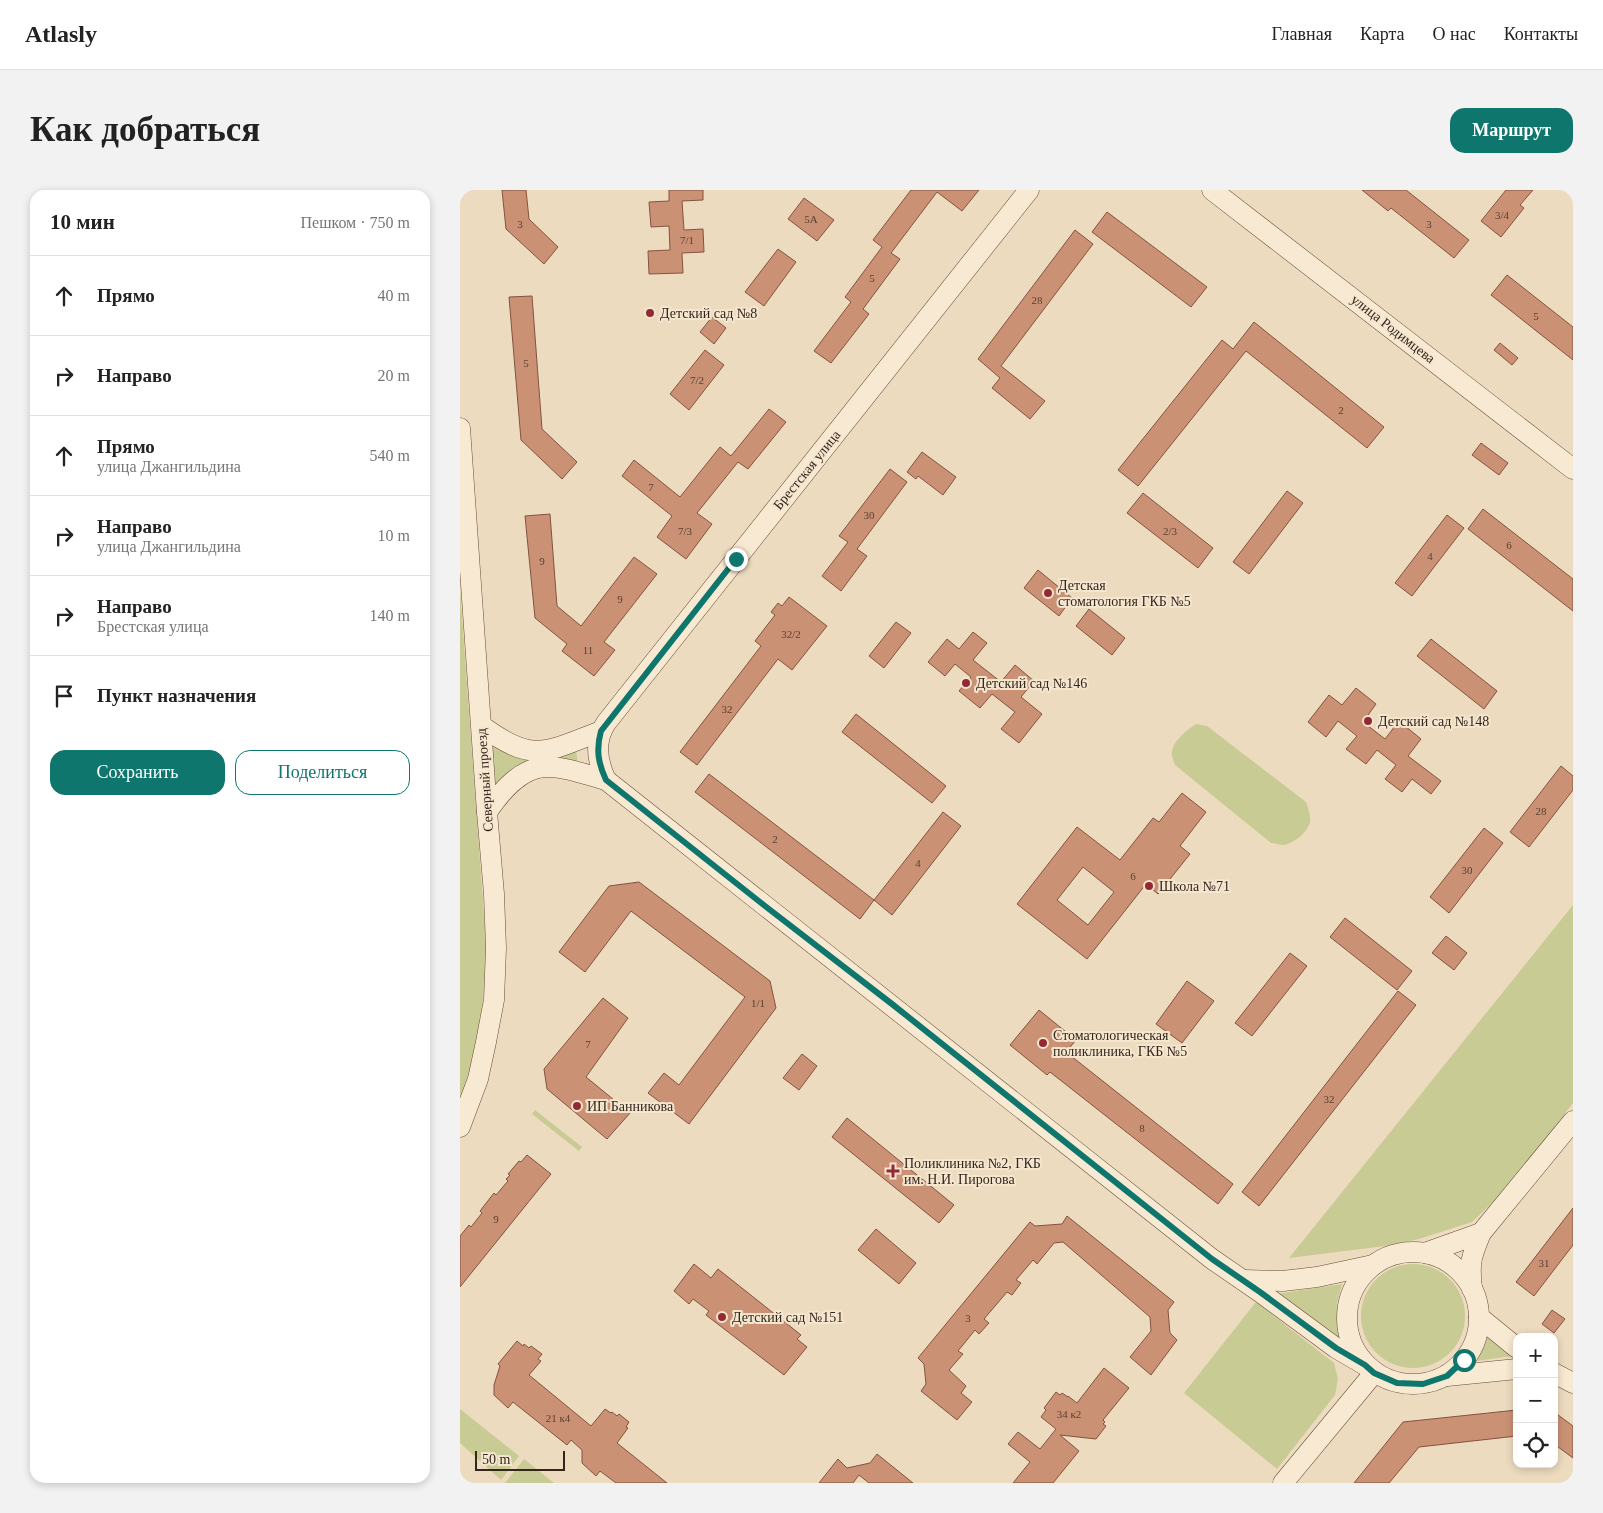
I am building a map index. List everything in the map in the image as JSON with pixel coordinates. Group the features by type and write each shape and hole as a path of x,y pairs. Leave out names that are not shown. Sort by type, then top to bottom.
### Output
{"main road":[{"name":"Брестская улица","path":"601,731 1029,190"},
{"name":"улица Родимцева","path":"1212,190 1573,469"},
{"name":"Северный проезд","path":"460,428 465,570 482,726 496,948 494,1000 478,1079 460,1127"},
{"path":"482,726 519,749 535,752 550,750 601,731"},
{"path":"601,731 598,755 600,768 606,780"},
{"path":"487,812 499,795 516,779 543,767 572,771 606,780 892,1004 1212,1259 1336,1348 1397,1383 1423,1384 1447,1376 1513,1369"},
{"path":"1447,1376 1464,1360 1476,1340 1479,1317 1472,1289 1470,1269 1472,1254 1481,1234 1573,1121"},
{"path":"1425,1253 1481,1234"},
{"path":"1243,1280 1283,1281 1346,1272 1373,1265 1389,1256 1407,1252 1425,1253 1444,1260 1461,1272 1472,1289"},
{"path":"1370,1369 1350,1341 1347,1313 1354,1286 1373,1265"},
{"path":"1479,1317 1513,1345"},
{"path":"1283,1483 1370,1369"},
{"path":"1558,1375 1573,1383"}],"green space":[{"path":"460,590 487,956 479,1028 471,1064 460,1099"},
{"path":"1196,724 1207,726 1306,802 1310,814 1310,822 1303,833 1287,844 1271,843 1175,765 1172,754 1175,744"},
{"path":"492,742 511,755 527,760 544,759 576,749 578,765 495,789"},
{"path":"1573,905 1573,1103 1505,1191 1472,1222 1419,1239 1385,1246 1289,1258"},
{"path":"535,1110 582,1147 579,1151 532,1114"},
{"path":"1413,1264 1433,1268 1450,1279 1461,1296 1465,1316 1461,1336 1450,1353 1433,1364 1413,1368 1393,1364 1376,1353 1365,1336 1361,1316 1365,1296 1376,1279 1393,1268"},
{"path":"1342,1284 1337,1303 1342,1347 1276,1294"},
{"path":"1256,1302 1334,1363 1338,1379 1335,1395 1277,1469 1184,1393"},
{"path":"1487,1336 1511,1356 1477,1361"},
{"path":"460,1409 519,1456 501,1480 460,1443"},
{"path":"524,1459 554,1483 505,1483"}],"building":[{"path":"502,190 526,190 529,219 558,247 544,264 506,229"},
{"path":"669,190 703,190 703,200 682,201 684,230 703,229 704,252 682,253 683,273 649,274 648,251 670,250 669,226 651,227 649,202 669,201"},
{"path":"911,190 979,190 962,211 937,192 891,253 900,259 863,309 869,314 831,363 814,351 851,302 845,297 882,247 873,240"},
{"path":"1362,190 1406,190 1469,240 1454,258 1391,208 1388,211"},
{"path":"1506,190 1533,190 1520,205 1524,208 1501,237 1481,221"},
{"path":"804,198 834,220 817,241 788,219"},
{"path":"1107,212 1207,287 1191,307 1092,232"},
{"path":"1075,230 1093,244 1001,366 1045,401 1030,419 992,388 1000,378 978,359"},
{"path":"778,249 796,262 764,306 745,292"},
{"path":"1507,275 1573,327 1573,360 1491,295"},
{"path":"532,296 542,429 577,462 562,479 521,440 509,297"},
{"path":"712,317 726,328 714,344 700,332"},
{"path":"1254,322 1384,427 1367,448 1246,351 1138,486 1118,470 1222,340 1233,349"},
{"path":"1500,343 1518,358 1512,365 1494,350"},
{"path":"705,350 724,365 689,410 670,394"},
{"path":"769,409 786,422 748,469 738,462 697,513 712,524 686,559 657,537 672,516 622,476 634,460 680,497 720,447 731,456"},
{"path":"1481,443 1508,463 1499,475 1472,455"},
{"path":"922,452 956,477 943,495 918,476 916,479 907,472"},
{"path":"890,469 907,482 857,549 867,556 841,591 822,576 848,542 839,536"},
{"path":"1287,491 1303,503 1249,574 1233,562"},
{"path":"1143,493 1213,548 1198,568 1127,513"},
{"path":"1483,509 1573,579 1573,611 1468,529"},
{"path":"550,514 557,606 581,626 634,557 657,574 604,642 615,650 594,676 562,651 567,644 535,618 525,516"},
{"path":"1447,515 1464,528 1412,596 1395,583"},
{"name":"Детская стоматология ГКБ №5","path":"1038,570 1072,598 1059,616 1024,588"},
{"path":"789,597 827,626 792,670 778,659 697,765 680,752 761,646 755,641 775,615 771,612 778,603 782,606"},
{"path":"1089,609 1125,638 1112,655 1076,626"},
{"path":"896,622 911,633 884,668 869,656"},
{"path":"973,632 987,643 973,660 1001,682 1015,665 1034,681 1021,697 1042,714 1019,743 1001,729 1015,712 992,694 980,708 959,691 971,677 955,664 945,676 928,662 947,639 959,649"},
{"path":"1431,639 1497,691 1484,709 1417,656"},
{"path":"1356,688 1376,704 1363,722 1385,739 1399,721 1421,739 1408,756 1441,781 1431,794 1412,779 1402,792 1385,779 1396,765 1377,750 1366,764 1346,749 1357,736 1338,721 1326,737 1308,722 1329,695 1342,705"},
{"path":"856,714 946,786 932,803 842,732"},
{"path":"1561,766 1573,776 1573,790 1529,847 1510,832"},
{"path":"709,774 874,900 860,919 695,792"},
{"path":"1182,793 1206,812 1180,846 1190,854 1158,894 1146,884 1087,959 1017,904 1077,827 1120,860 1153,818 1159,822","holes":["1083,867 1114,892 1088,925 1057,900"]},
{"path":"943,812 961,826 892,915 874,900"},
{"path":"1484,828 1503,843 1449,913 1430,897"},
{"path":"639,882 770,981 776,1008 689,1124 648,1093 664,1073 679,1085 745,997 631,911 585,972 559,952 609,886"},
{"path":"1345,918 1412,971 1397,990 1330,937"},
{"path":"1446,936 1467,953 1454,970 1432,953"},
{"path":"1290,953 1307,966 1252,1036 1235,1023"},
{"path":"1187,981 1214,1001 1182,1043 1156,1024"},
{"path":"1398,991 1416,1005 1259,1206 1242,1192"},
{"path":"603,998 628,1018 586,1077 630,1113 607,1139 547,1089 544,1069"},
{"path":"1039,1010 1076,1040 1066,1052 1233,1184 1218,1204 1050,1072 1047,1075 1010,1045"},
{"path":"802,1054 817,1066 799,1090 783,1078"},
{"name":"Поликлиника №2, ГКБ им. Н.И. Пирогова","path":"847,1118 954,1205 939,1223 832,1137"},
{"path":"527,1155 551,1174 460,1287 460,1236 469,1225 471,1227 482,1213 480,1211 494,1193 496,1195 508,1181 506,1179 510,1175 508,1174"},
{"path":"1573,1208 1573,1245 1534,1296 1516,1282"},
{"path":"1067,1216 1174,1302 1168,1310 1170,1333 1177,1340 1151,1375 1130,1357 1151,1331 1150,1317 1063,1242 1054,1243 1037,1264 1033,1260 1016,1280 1021,1283 1012,1295 1007,1292 984,1319 989,1323 979,1334 975,1330 958,1351 963,1354 949,1370 966,1386 961,1393 972,1402 957,1420 921,1391 926,1384 924,1364 918,1358 1030,1222 1035,1226 1062,1224"},
{"path":"876,1229 916,1263 899,1284 858,1250"},
{"path":"694,1264 711,1278 718,1269 801,1335 797,1339 807,1347 784,1375 706,1315 709,1311 693,1299 689,1304 674,1291"},
{"path":"1552,1310 1565,1319 1554,1333 1542,1324"},
{"path":"517,1341 523,1346 524,1344 529,1348 531,1346 542,1354 538,1359 541,1361 529,1375 591,1426 605,1409 617,1416 619,1414 629,1422 626,1427 628,1428 617,1443 667,1483 616,1483 600,1471 596,1476 582,1463 582,1450 571,1440 567,1445 513,1402 508,1408 494,1395 494,1385 500,1366 498,1364"},
{"path":"1104,1368 1129,1388 1103,1420 1105,1422 1103,1424 1106,1426 1096,1439 1060,1435 1079,1451 1053,1483 1013,1483 1030,1462 1008,1444 1018,1432 1040,1449 1056,1429 1041,1417 1046,1410 1044,1408 1056,1392 1060,1395 1062,1393 1068,1396 1077,1403"},
{"path":"1513,1410 1513,1436 1419,1447 1389,1483 1354,1483 1403,1422"},
{"path":"1558,1415 1573,1426 1573,1458 1558,1447"},
{"path":"877,1454 913,1483 869,1483 859,1475 853,1483 819,1483 838,1459 847,1468 870,1463"}],"place":[{"name":"Детский сад №8","path":"650,313"},
{"name":"Детская стоматология ГКБ №5","path":"1048,593"},
{"name":"Детский сад №146","path":"966,683"},
{"name":"Детский сад №148","path":"1368,721"},
{"name":"Школа №71","path":"1149,886"},
{"name":"Стоматологическая поликлиника, ГКБ №5","path":"1043,1043"},
{"name":"ИП Банникова","path":"577,1106"},
{"name":"Поликлиника №2, ГКБ им. Н.И. Пирогова","path":"893,1171"},
{"name":"Детский сад №151","path":"722,1317"}],"route":[{"path":"736,559 601,731 598,755 600,768 606,780 892,1004 1212,1259 1336,1348 1365,1365 1374,1373 1397,1383 1423,1384 1447,1376 1464,1360"}]}
